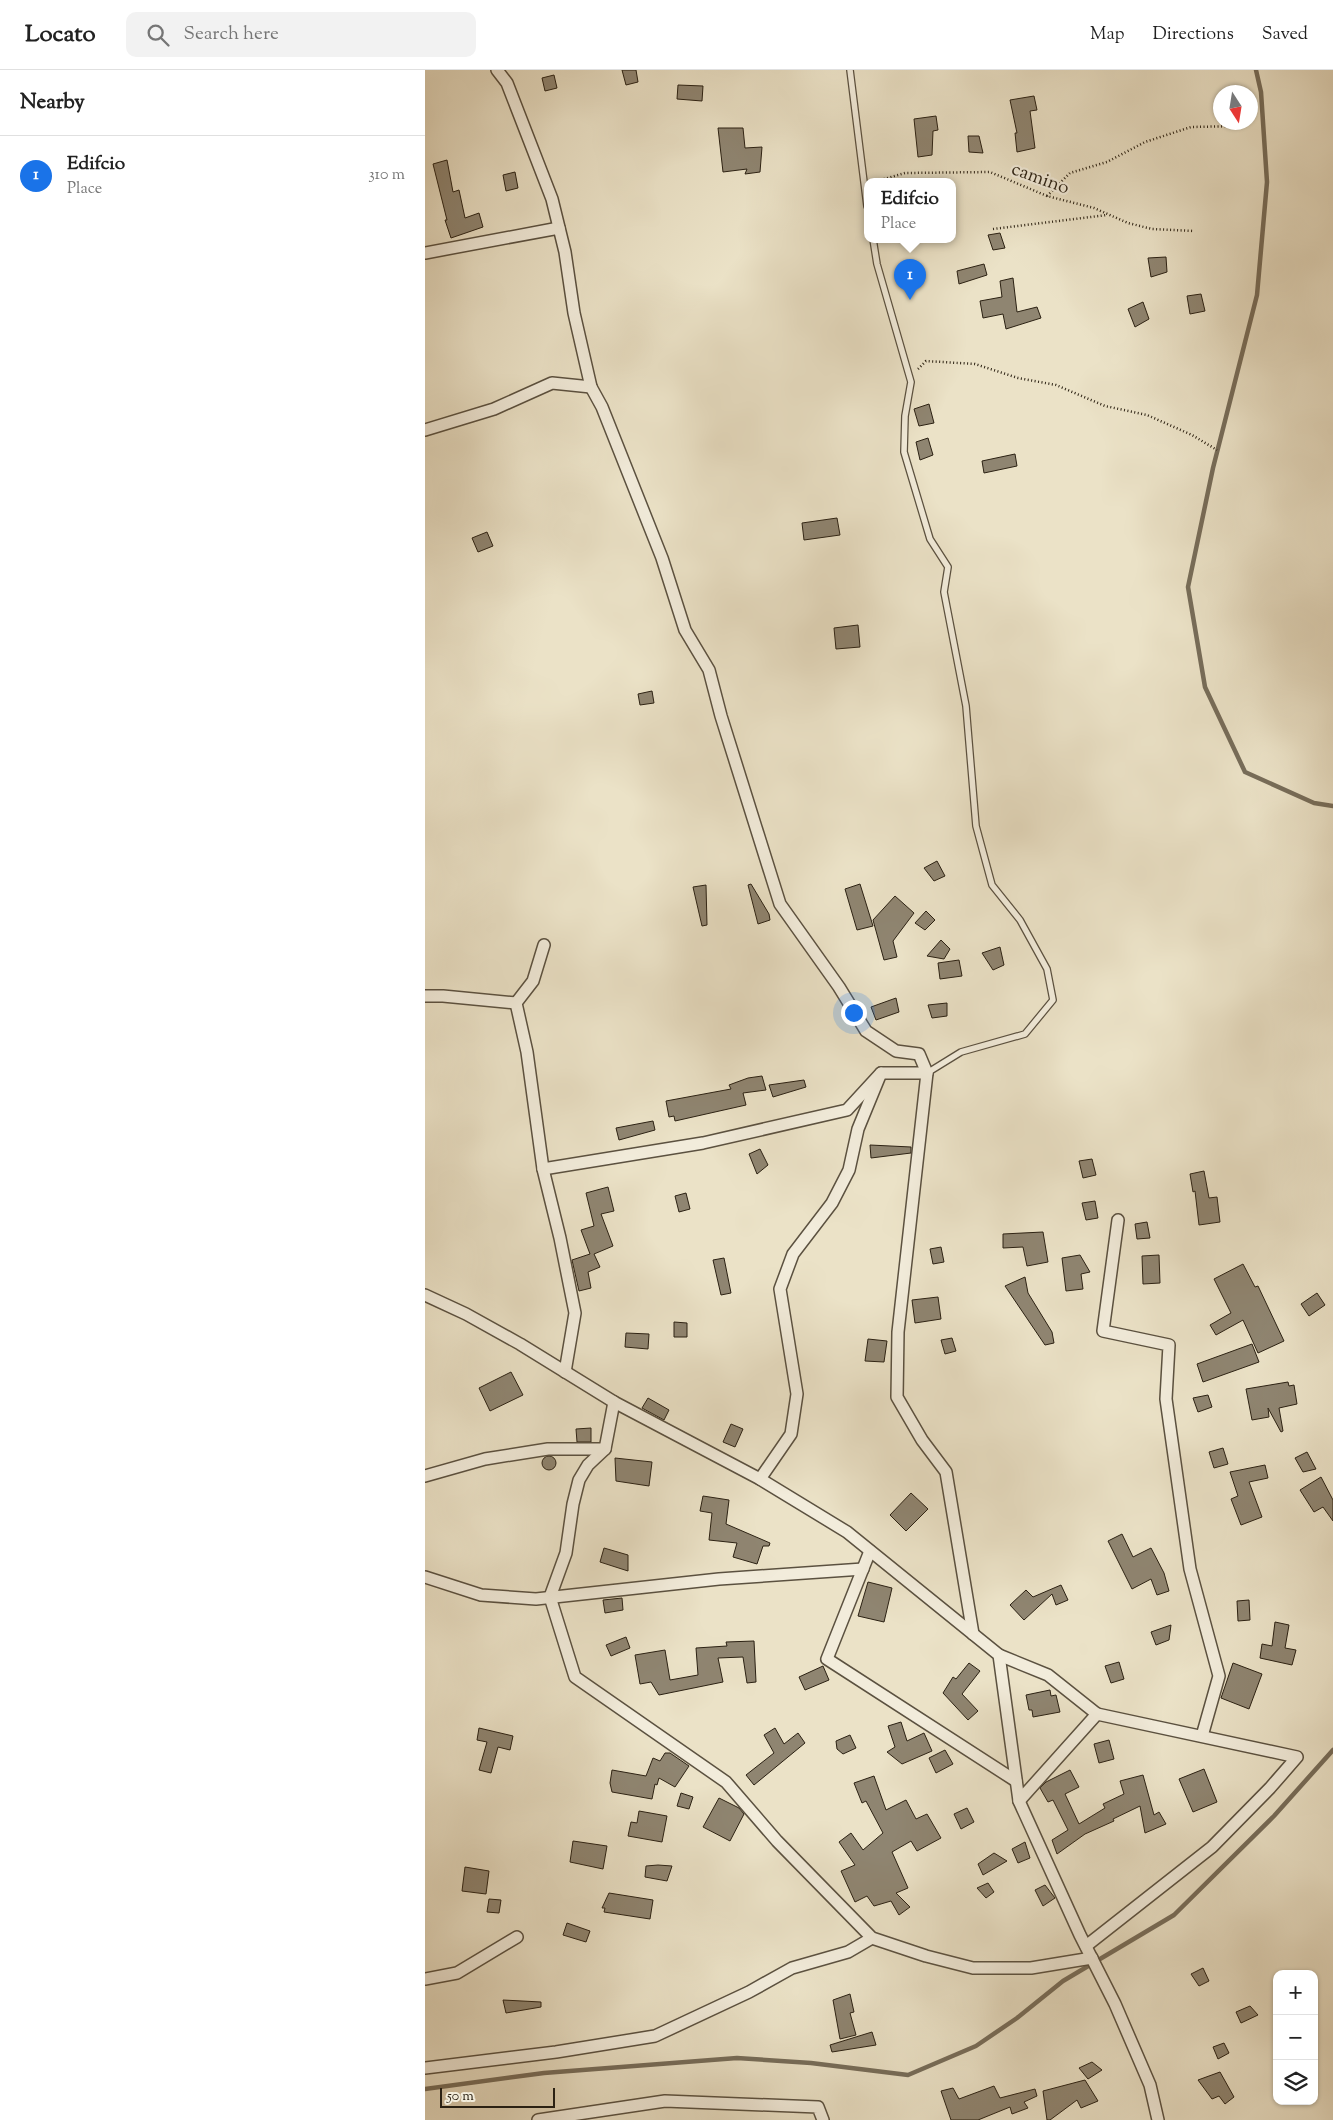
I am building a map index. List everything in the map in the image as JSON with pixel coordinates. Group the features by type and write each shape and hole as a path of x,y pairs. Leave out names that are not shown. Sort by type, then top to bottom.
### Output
{"street":[{"path":"497,70 511,92 551,199 565,252 574,313 591,387 602,407 658,549 685,630 709,670 721,716 780,904 839,987 865,1031 896,1051 919,1054 927,1073 898,1332 897,1397 922,1440 946,1472 973,1634"},
{"path":"425,253 559,228"},
{"path":"425,430 494,409 552,383 591,387"},
{"path":"516,1003 533,981 545,945"},
{"path":"425,996 516,1003"},
{"path":"516,1003 527,1052 543,1169 560,1238 575,1313 565,1372"},
{"path":"543,1169 703,1144 847,1110 881,1073 927,1073"},
{"path":"760,1479 791,1434 797,1394 780,1289 793,1254 832,1203 849,1170 858,1129 881,1073"},
{"path":"1118,1220 1103,1331 1169,1344 1166,1399 1190,1568 1219,1676 1201,1736"},
{"path":"425,1296 467,1314 614,1402 760,1479 847,1532 999,1655 1048,1675 1097,1714 1297,1757 1271,1788 1212,1847 1086,1946"},
{"path":"614,1402 605,1449 588,1465 579,1480 573,1504 566,1553 550,1597 575,1677 727,1782 777,1841 872,1938 926,1956 973,1968 1031,1968 1092,1958"},
{"path":"425,1476 485,1459 548,1449 605,1449"},
{"path":"870,1551 827,1659 1016,1781"},
{"path":"425,1577 481,1594 536,1599 719,1580 863,1569"},
{"path":"999,1655 1019,1801 1115,2004 1149,2085 1157,2115 1165,2120"},
{"path":"1019,1801 1097,1714"},
{"path":"425,1979 457,1974 517,1937"},
{"path":"425,2068 556,2052 655,2036 749,1992 792,1968 847,1952 872,1938"},
{"path":"538,2120 585,2116 665,2101 818,2107 823,2120"}],"lane":[{"path":"850,70 864,182"},
{"path":"874,243 877,264 911,382 905,416 904,452 930,539 948,567 944,592 966,706 976,826 992,885 1020,920 1047,969 1053,1000 1025,1034 961,1052 927,1073"}],"path":[{"path":"1047,196 1070,173 1107,162 1145,142 1191,128 1213,127"},
{"name":"camino","path":"889,178 905,174 990,172 1047,196 1094,208 1128,223 1152,229 1194,231"},
{"path":"993,229 1109,215"},
{"path":"916,371 926,361 975,364 1018,378 1056,385 1105,406 1147,415 1192,435 1217,450"}],"building":[{"path":"622,70 636,70 638,82 626,85"},
{"path":"554,75 557,88 545,91 542,78"},
{"path":"678,85 703,86 702,101 677,99"},
{"path":"1034,96 1037,110 1030,111 1035,148 1017,152 1015,133 1017,133 1010,100"},
{"path":"936,116 938,130 933,131 932,155 918,157 914,119"},
{"path":"718,128 743,128 745,148 762,147 760,172 745,174 747,169 723,172"},
{"path":"968,136 979,136 983,153 969,152"},
{"path":"447,160 453,192 459,190 465,218 479,213 483,227 451,238 445,220 447,220 433,164"},
{"path":"515,172 518,188 506,191 503,175"},
{"path":"1000,233 1005,248 993,250 988,235"},
{"path":"1166,257 1167,272 1151,277 1148,258"},
{"path":"984,264 987,275 959,284 957,271"},
{"path":"1013,278 1017,312 1037,307 1041,318 1006,329 1003,314 983,318 980,301 1002,297 1000,281"},
{"path":"1201,294 1205,311 1190,314 1187,296"},
{"path":"1143,302 1149,319 1135,327 1128,309"},
{"path":"929,404 934,423 919,426 914,409"},
{"path":"928,438 933,455 920,460 916,442"},
{"path":"1015,454 1017,466 984,473 982,461"},
{"path":"837,518 840,535 804,540 802,523"},
{"path":"487,532 493,546 478,552 472,538"},
{"path":"858,625 860,647 836,649 834,628"},
{"path":"652,691 654,703 640,705 638,694"},
{"path":"937,861 945,876 934,881 924,868"},
{"path":"751,884 769,914 770,920 758,924 748,885"},
{"path":"860,884 873,926 857,930 845,889"},
{"path":"706,885 707,925 702,926 693,887"},
{"path":"895,896 914,913 893,941 897,957 884,960 873,920"},
{"path":"926,911 935,920 925,930 915,923"},
{"path":"941,940 950,949 944,959 927,956"},
{"path":"1000,947 1004,965 993,970 982,953"},
{"path":"959,960 962,976 940,979 938,963"},
{"path":"896,998 899,1012 876,1020 871,1007"},
{"path":"947,1003 947,1016 932,1018 928,1005"},
{"path":"762,1076 766,1090 743,1093 746,1105 675,1121 674,1116 669,1117 666,1101 731,1089 729,1085 748,1078"},
{"path":"804,1080 806,1087 773,1097 769,1085"},
{"path":"653,1121 655,1130 619,1140 616,1128"},
{"path":"870,1145 911,1147 911,1153 871,1158"},
{"path":"760,1149 768,1165 757,1174 749,1154"},
{"path":"1092,1159 1096,1175 1083,1178 1079,1161"},
{"path":"1204,1171 1209,1198 1217,1197 1220,1222 1199,1225 1195,1191 1193,1192 1190,1174"},
{"path":"608,1187 614,1211 601,1214 613,1246 594,1254 600,1267 588,1272 591,1288 579,1291 572,1260 590,1254 581,1230 594,1226 586,1193"},
{"path":"686,1193 690,1209 679,1212 675,1196"},
{"path":"1095,1201 1098,1218 1086,1220 1082,1203"},
{"path":"1147,1222 1150,1238 1137,1239 1135,1224"},
{"path":"1043,1232 1048,1262 1027,1266 1023,1247 1003,1248 1003,1234"},
{"path":"941,1247 944,1262 933,1264 930,1249"},
{"path":"1080,1255 1090,1272 1081,1274 1083,1289 1066,1291 1062,1258"},
{"path":"1159,1255 1160,1283 1143,1284 1142,1256"},
{"path":"724,1258 731,1293 721,1295 713,1260"},
{"path":"1243,1264 1255,1287 1258,1286 1284,1341 1258,1353 1243,1320 1216,1335 1210,1325 1231,1313 1214,1279"},
{"path":"1025,1277 1028,1293 1052,1332 1054,1343 1045,1345 1005,1286"},
{"path":"1317,1293 1325,1305 1309,1316 1301,1304"},
{"path":"938,1297 941,1319 915,1323 912,1300"},
{"path":"674,1322 687,1323 687,1337 674,1337"},
{"path":"626,1333 649,1334 648,1349 625,1347"},
{"path":"952,1338 956,1351 945,1354 941,1340"},
{"path":"868,1339 887,1341 884,1362 865,1361"},
{"path":"1252,1344 1259,1362 1203,1382 1197,1364"},
{"path":"511,1372 523,1395 490,1411 479,1388"},
{"path":"1288,1382 1289,1386 1294,1385 1297,1404 1279,1408 1283,1431 1281,1432 1268,1408 1269,1417 1252,1420 1246,1389"},
{"path":"1208,1395 1212,1407 1198,1412 1193,1398"},
{"path":"648,1398 669,1410 664,1420 642,1408"},
{"path":"731,1424 743,1429 735,1447 723,1442"},
{"path":"591,1428 591,1442 577,1442 576,1429"},
{"path":"1223,1448 1228,1464 1214,1468 1209,1452"},
{"path":"1307,1452 1316,1469 1303,1472 1295,1458"},
{"path":"546,1456 552,1456 556,1463 552,1470 546,1470 542,1466 542,1460"},
{"path":"615,1458 652,1462 649,1486 616,1481"},
{"path":"1265,1465 1268,1478 1249,1482 1262,1517 1241,1525 1231,1499 1238,1496 1230,1472"},
{"path":"1321,1477 1333,1500 1333,1521 1323,1507 1314,1512 1300,1490"},
{"path":"911,1493 928,1509 906,1531 890,1515"},
{"path":"703,1496 729,1500 726,1524 770,1543 769,1546 763,1546 757,1564 733,1557 737,1543 709,1540 712,1513 700,1511"},
{"path":"1122,1534 1133,1557 1151,1548 1164,1573 1169,1591 1157,1595 1151,1579 1132,1589 1108,1541"},
{"path":"604,1548 628,1555 628,1571 600,1562"},
{"path":"868,1582 892,1588 884,1622 858,1616"},
{"path":"1061,1585 1068,1600 1056,1605 1052,1594 1024,1620 1010,1605 1026,1590 1033,1597"},
{"path":"622,1598 623,1610 605,1613 603,1600"},
{"path":"1249,1600 1250,1620 1238,1621 1237,1601"},
{"path":"1275,1622 1289,1625 1285,1648 1296,1650 1292,1665 1260,1658 1262,1644 1272,1646"},
{"path":"1171,1625 1169,1640 1156,1645 1151,1632"},
{"path":"626,1637 630,1648 611,1656 606,1645"},
{"path":"754,1641 756,1682 747,1683 743,1657 718,1658 723,1682 659,1695 651,1682 640,1684 635,1655 665,1650 670,1680 698,1675 696,1648 727,1646 726,1642"},
{"path":"1119,1662 1124,1679 1111,1683 1105,1666"},
{"path":"969,1663 980,1671 962,1694 978,1711 968,1720 943,1693 953,1677 956,1679"},
{"path":"1233,1663 1262,1674 1249,1709 1221,1698"},
{"path":"823,1666 829,1680 805,1690 799,1677"},
{"path":"1050,1690 1051,1696 1056,1695 1060,1712 1033,1717 1032,1710 1029,1710 1026,1695"},
{"path":"901,1722 907,1741 924,1733 932,1751 902,1764 887,1752 895,1747 888,1726"},
{"path":"479,1728 513,1736 510,1750 498,1747 491,1773 479,1770 487,1742 477,1740"},
{"path":"775,1728 784,1744 798,1733 805,1743 754,1785 746,1775 774,1753 764,1735"},
{"path":"850,1735 856,1748 843,1754 837,1749 836,1741"},
{"path":"1109,1740 1114,1759 1099,1763 1094,1744"},
{"path":"945,1750 953,1764 936,1773 929,1758"},
{"path":"665,1753 670,1753 689,1766 675,1787 659,1778 657,1785 655,1784 652,1799 612,1792 610,1783 612,1770 646,1776 653,1758 660,1761"},
{"path":"1204,1769 1217,1802 1193,1812 1179,1779"},
{"path":"1070,1770 1079,1787 1065,1794 1079,1824 1105,1808 1103,1804 1124,1794 1120,1781 1143,1775 1154,1815 1159,1812 1166,1824 1145,1833 1140,1806 1113,1819 1114,1821 1085,1834 1057,1854 1052,1840 1068,1830 1053,1800 1048,1802 1040,1788 1046,1782"},
{"path":"874,1776 886,1810 906,1800 916,1819 927,1814 941,1838 917,1851 911,1841 892,1852 908,1888 896,1893 910,1907 899,1915 891,1901 874,1906 867,1896 855,1902 841,1871 855,1865 839,1842 851,1833 863,1850 883,1833 866,1801 862,1803 854,1783"},
{"path":"681,1793 693,1797 689,1809 677,1806"},
{"path":"719,1798 739,1808 744,1814 730,1841 703,1827"},
{"path":"967,1808 974,1822 961,1829 954,1814"},
{"path":"639,1811 667,1816 662,1842 628,1836 631,1822 637,1823"},
{"path":"573,1841 607,1846 603,1869 570,1862"},
{"path":"1025,1842 1030,1858 1018,1863 1012,1849"},
{"path":"994,1853 1007,1861 983,1875 978,1864"},
{"path":"646,1866 672,1866 667,1881 645,1877"},
{"path":"465,1867 489,1871 486,1894 462,1891"},
{"path":"988,1883 994,1892 986,1898 977,1888"},
{"path":"1045,1885 1055,1898 1043,1906 1035,1890"},
{"path":"609,1893 653,1900 650,1919 604,1912 605,1908 602,1908"},
{"path":"489,1899 501,1900 499,1913 487,1912"},
{"path":"567,1923 590,1931 586,1942 563,1935"},
{"path":"1203,1968 1209,1981 1199,1986 1191,1974"},
{"path":"850,1994 854,2012 850,2013 856,2035 840,2039 833,2000"},
{"path":"503,2000 541,2002 541,2007 506,2013"},
{"path":"1250,2006 1258,2015 1241,2023 1236,2012"},
{"path":"872,2032 876,2045 832,2052 830,2045"},
{"path":"1224,2043 1229,2053 1218,2059 1213,2047"},
{"path":"1092,2062 1102,2070 1088,2079 1079,2068"},
{"path":"1220,2072 1234,2097 1225,2104 1219,2096 1212,2099 1198,2080"},
{"path":"1085,2080 1098,2101 1081,2108 1077,2100 1050,2120 1047,2120 1043,2091"},
{"path":"994,2086 1000,2098 1035,2089 1037,2096 1024,2102 1028,2108 1012,2114 1010,2107 978,2120 951,2120 941,2091 953,2088 959,2099"}],"waterway":[{"path":"1256,70 1261,92 1267,182 1257,295 1213,468 1188,587 1205,687 1245,772 1314,803 1333,806"},
{"path":"425,2089 544,2073 737,2058 811,2063 908,2075 976,2046 1017,2018 1063,1981 1174,1915 1274,1816 1333,1750"}],"place":[{"name":"Edifcio","path":"910,300"}]}
